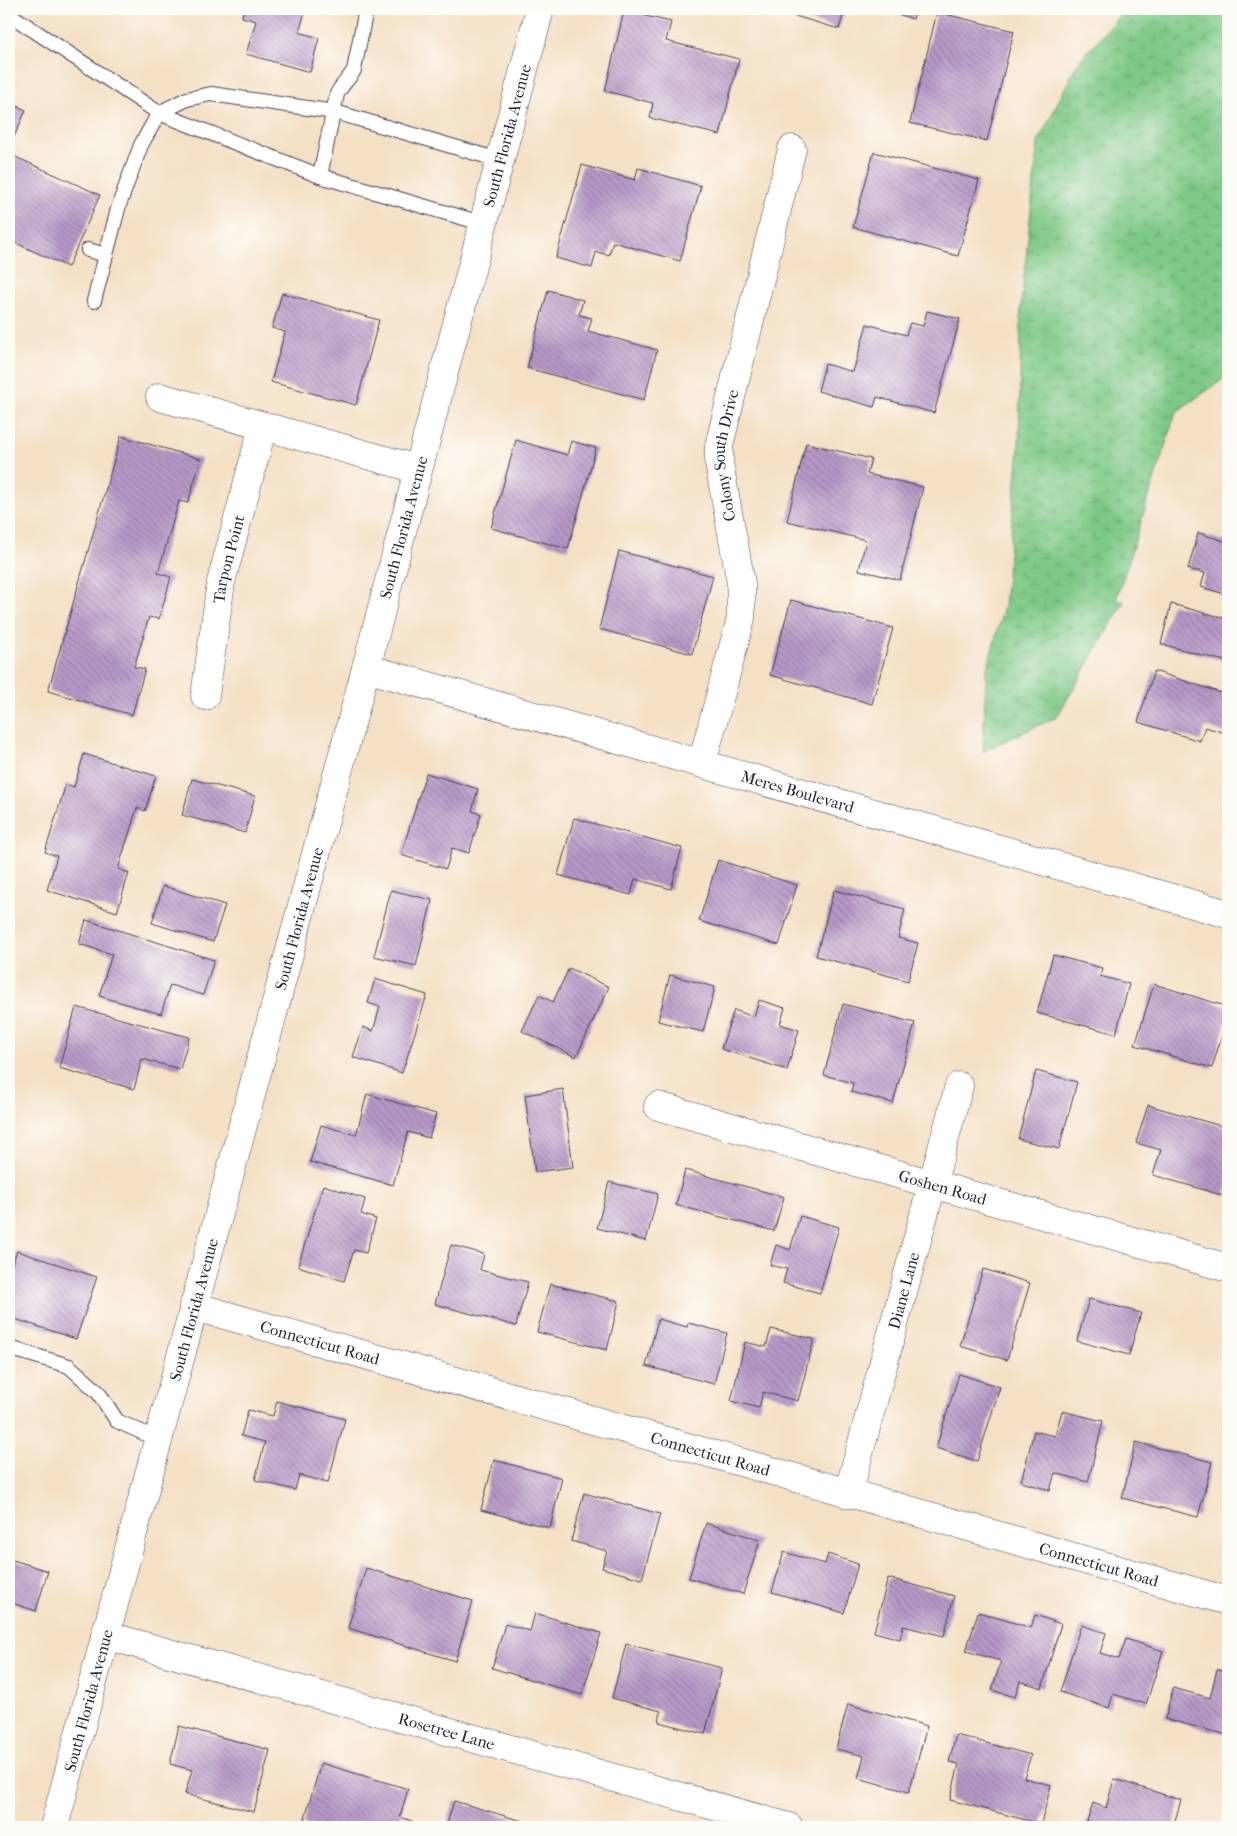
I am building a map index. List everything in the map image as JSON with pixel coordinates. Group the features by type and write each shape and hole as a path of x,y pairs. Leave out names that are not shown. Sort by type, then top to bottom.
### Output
{"street":[{"name":"South Florida Avenue","path":"54,1827 366,668 481,223 540,9"},
{"name":"Colony South Drive","path":"702,762 741,618 741,583 719,463 720,446 792,149"},
{"path":"160,397 417,469"},
{"name":"Tarpon Point","path":"205,696 221,582 263,426"},
{"name":"Meres Boulevard","path":"366,668 702,762 1228,914"},
{"name":"Diane Lane","path":"848,1494 959,1086"},
{"name":"Goshen Road","path":"658,1106 1228,1268"},
{"name":"Connecticut Road","path":"193,1306 1228,1601"},
{"name":"Rosetree Lane","path":"105,1635 789,1827"}],"lane":[{"path":"320,176 335,112 337,94 342,84 350,78 354,70 366,9"},
{"path":"9,14 159,113 320,176 481,223"},
{"path":"94,301 133,165 159,113 187,99 210,94 335,112 499,160"},
{"path":"88,250 106,255"},
{"path":"9,1348 69,1366 98,1392 117,1421 157,1439"}],"green space":[{"path":"1125,9 1228,9 1228,376 1176,412 1116,600 1124,602 1057,717 983,751 986,672 1004,606 1019,449 1021,307 1038,142 1077,64"}],"building":[{"path":"244,9 306,9 299,32 319,38 310,72 246,54 256,21 242,17"},
{"path":"790,9 845,9 839,29 788,14"},
{"path":"881,9 916,9 913,19"},
{"path":"624,11 671,22 666,41 739,59 720,135 650,118 653,103 605,91"},
{"path":"937,12 1014,31 987,141 910,123"},
{"path":"9,103 26,110 9,148"},
{"path":"874,152 979,180 958,256 853,227"},
{"path":"9,154 100,195 68,267 9,240"},
{"path":"582,165 635,180 638,168 701,186 680,261 613,242 609,255 596,252 592,268 556,258"},
{"path":"548,290 583,300 579,315 592,318 588,331 657,350 644,400 527,368"},
{"path":"282,293 379,320 356,405 271,382 285,332 272,328"},
{"path":"927,311 960,319 934,413 877,397 874,407 818,391 825,364 853,372 867,324 906,335 910,323 923,326"},
{"path":"121,436 201,459 188,503 179,501 158,573 171,577 159,619 149,617 134,667 145,669 132,715 48,691"},
{"path":"516,440 567,455 571,441 596,448 568,549 491,528"},
{"path":"806,443 871,459 867,474 923,487 900,580 859,570 866,540 787,521"},
{"path":"1198,533 1228,542 1228,595 1201,587 1205,573 1188,569"},
{"path":"619,551 713,576 692,654 599,629"},
{"path":"791,600 893,628 872,704 770,675"},
{"path":"1171,604 1228,619 1228,662 1161,644"},
{"path":"1154,671 1228,695 1228,734 1205,727 1200,741 1138,722"},
{"path":"84,754 156,776 145,811 137,808 118,869 129,873 117,912 47,890 57,856 45,852 66,784 74,787"},
{"path":"426,773 478,789 472,811 481,814 469,853 452,848 446,869 401,855"},
{"path":"192,779 255,796 245,833 182,815"},
{"path":"574,818 682,848 671,889 635,879 631,895 558,875"},
{"path":"718,860 797,885 779,945 699,921"},
{"path":"163,886 225,905 213,942 152,923"},
{"path":"391,890 432,900 416,966 374,956"},
{"path":"834,890 905,909 898,938 918,943 908,981 816,956"},
{"path":"86,920 214,960 203,995 170,985 161,1014 99,996 112,954 79,944"},
{"path":"1053,955 1102,968 1100,976 1129,984 1116,1034 1037,1013"},
{"path":"569,968 609,987 576,1057 522,1031 539,995 553,1002"},
{"path":"670,975 715,987 703,1032 658,1021"},
{"path":"375,979 427,995 402,1073 353,1057 363,1027 373,1031 380,1007 368,1003"},
{"path":"1154,984 1228,1007 1228,1015 1212,1068 1135,1045"},
{"path":"759,1000 785,1008 780,1024 799,1030 787,1070 721,1049 734,1010 754,1017"},
{"path":"843,1004 915,1023 893,1103 851,1092 853,1083 824,1075"},
{"path":"76,1007 189,1037 180,1069 142,1059 134,1089 59,1068"},
{"path":"1036,1071 1077,1082 1059,1149 1018,1139"},
{"path":"563,1089 573,1167 535,1172 525,1095"},
{"path":"367,1094 436,1114 429,1138 408,1132 393,1185 310,1162 321,1125 356,1135"},
{"path":"1148,1105 1228,1128 1228,1185 1225,1196 1153,1175 1161,1150 1136,1143"},
{"path":"685,1170 784,1197 774,1231 676,1205"},
{"path":"609,1182 658,1194 646,1241 597,1228"},
{"path":"323,1185 365,1199 361,1214 376,1219 366,1253 354,1250 344,1281 298,1266"},
{"path":"800,1216 839,1227 820,1293 783,1283 787,1269 770,1265 776,1245 790,1250"},
{"path":"451,1245 484,1254 480,1270 528,1282 516,1326 435,1304"},
{"path":"17,1251 97,1277 76,1339 9,1317 9,1272"},
{"path":"983,1269 1030,1283 1007,1360 960,1346"},
{"path":"550,1284 619,1301 607,1350 537,1332"},
{"path":"1089,1299 1141,1313 1129,1355 1077,1341"},
{"path":"658,1319 687,1327 688,1323 727,1333 714,1384 646,1366"},
{"path":"771,1329 814,1339 798,1401 763,1392 759,1408 731,1401 745,1342 766,1347"},
{"path":"959,1374 1000,1387 977,1461 936,1448"},
{"path":"277,1401 345,1419 328,1483 299,1475 295,1490 255,1480 265,1442 241,1436 248,1410 273,1416"},
{"path":"1062,1411 1103,1421 1088,1482 1055,1473 1050,1490 1021,1482 1034,1431 1055,1436"},
{"path":"1136,1442 1212,1462 1198,1517 1122,1498"},
{"path":"494,1460 562,1478 550,1528 481,1510"},
{"path":"584,1493 660,1514 642,1579 602,1568 607,1551 571,1541"},
{"path":"706,1523 760,1540 743,1594 689,1578"},
{"path":"784,1552 825,1564 828,1554 858,1564 844,1613 772,1592"},
{"path":"10,1559 48,1571 36,1611 9,1602"},
{"path":"366,1568 473,1601 455,1661 348,1628"},
{"path":"888,1578 954,1596 944,1636 903,1626 900,1639 874,1632"},
{"path":"978,1612 1031,1628 1035,1615 1061,1624 1042,1688 1020,1681 1015,1697 992,1690 1001,1661 966,1651"},
{"path":"535,1613 601,1633 582,1695 492,1668 505,1624 530,1631"},
{"path":"1081,1625 1106,1633 1100,1653 1119,1659 1126,1639 1163,1651 1146,1704 1113,1694 1109,1708 1060,1692"},
{"path":"626,1644 722,1668 705,1734 659,1722 661,1711 612,1698"},
{"path":"1217,1669 1228,1672 1228,1735 1165,1719 1173,1688 1210,1698"},
{"path":"848,1704 927,1726 909,1792 858,1778 864,1756 836,1749"},
{"path":"179,1726 270,1750 254,1812 185,1794 192,1770 170,1764"},
{"path":"956,1735 1031,1755 1024,1778 1051,1785 1041,1824 950,1800 959,1764 949,1762"},
{"path":"321,1763 408,1789 400,1817 412,1821 410,1827 314,1827 303,1824"},
{"path":"1114,1779 1181,1800 1174,1824 1182,1827 1085,1827 1093,1803 1106,1808"},
{"path":"454,1801 536,1825 536,1827 446,1827"}]}
